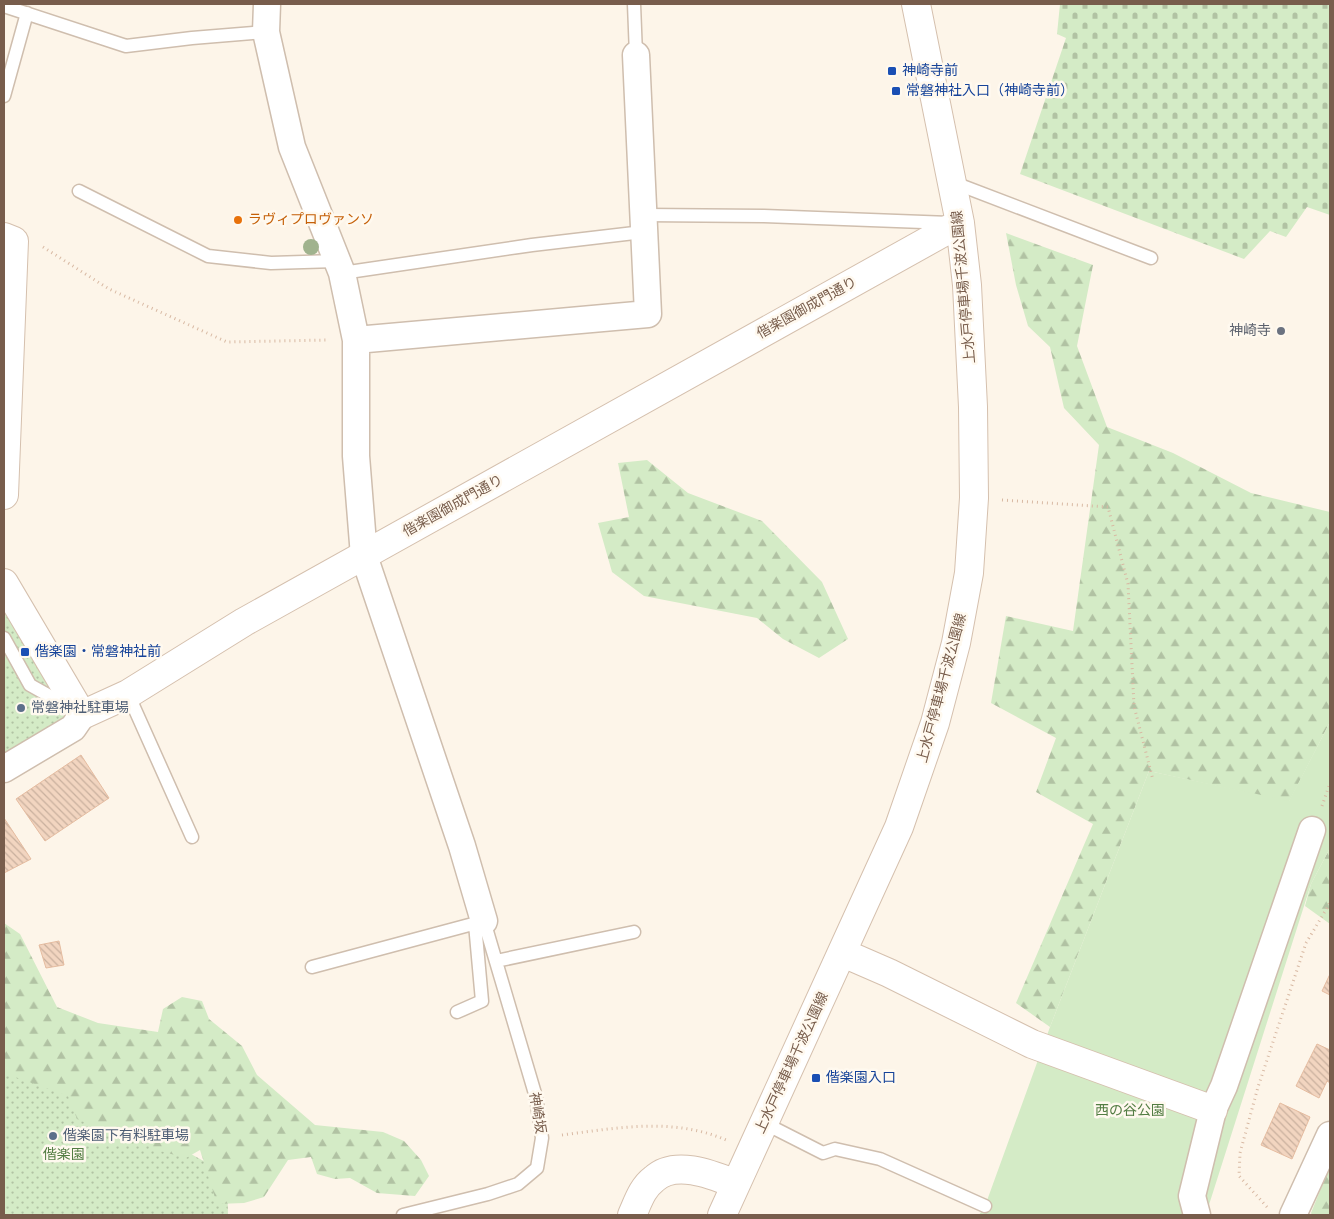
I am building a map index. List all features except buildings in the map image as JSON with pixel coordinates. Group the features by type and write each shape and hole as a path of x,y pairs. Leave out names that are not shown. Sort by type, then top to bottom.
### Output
{"street":[{"path":"267,4 266,32 292,147 339,267 356,340 356,456 364,556 462,846 480,922"},
{"name":"上水戸停車場千波公園線","path":"722,1215 899,827 935,723 956,643 969,573 974,498 968,310 960,224 916,4"},
{"path":"356,340 648,314 636,55"},
{"name":"偕楽園御成門通り","path":"82,715 128,694 244,622 960,224"},
{"path":"4,495 9,239"},
{"path":"4,583 82,715 73,728 4,769"},
{"path":"1197,1215 1192,1196 1213,1110 1224,1086 1312,830"},
{"path":"843,953 889,973 1032,1044 1213,1110"},
{"path":"1280,1212 1330,1135"},
{"path":"632,1215 642,1192 655,1177 674,1170 706,1173 736,1184"}],"lane":[{"path":"634,4 636,55"},
{"path":"4,6 126,46 266,32"},
{"path":"4,96 27,13"},
{"path":"952,182 1151,258"},
{"path":"79,191 208,256 271,263 339,267 532,245 643,223 764,216 960,224"},
{"path":"4,638 30,685 82,715"},
{"path":"128,694 192,836"},
{"path":"312,967 480,922 482,1001 457,1012"},
{"name":"神崎坂","path":"403,1215 488,1194 518,1184 537,1168 542,1138 536,1097 496,961 480,922"},
{"path":"496,961 634,932"},
{"path":"764,1123 823,1153 834,1149 880,1159 984,1206"}],"path":[{"path":"9,239 40,246 109,289 227,342 356,340"},
{"path":"974,498 1108,507 1128,584 1134,706 1153,780"},
{"path":"1280,1212 1239,1176 1240,1153 1258,1087 1306,943 1330,903"},
{"path":"542,1138 638,1126 679,1126 720,1138 751,1151"}],"green space":[{"path":"1060,4 1330,4 1330,215 1307,207 1286,237 1270,231 1244,259 1020,174 1066,38 1057,34"},
{"path":"1006,233 1093,265 1077,346 1107,427 1173,453 1251,493 1330,512 1330,722 1289,802 1149,771 1050,1027 1016,1003 1093,824 1036,792 1056,738 991,703 1006,616 1073,631 1099,445 1064,408 1050,347 1028,326 1016,285"},
{"path":"647,460 688,493 762,521 822,582 848,639 819,658 783,639 757,618 644,596 612,572 598,523 629,517 618,463"},
{"path":"4,592 76,715 4,761"},
{"name":"西の谷公園","path":"1330,722 1330,848 1311,884 1208,1208 1196,1215 979,1215 985,1206 1050,1027 1149,771 1289,801"},
{"path":"1330,848 1330,924 1305,906 1311,884"},
{"path":"4,923 20,934 57,1007 98,1023 158,1032 163,1009 182,997 202,1001 209,1019 242,1046 257,1075 315,1125 383,1132 404,1141 421,1160 429,1176 415,1196 377,1193 350,1178 335,1179 317,1174 311,1157 288,1160 264,1197 244,1203 217,1204 200,1150 186,1158 153,1149 119,1126 100,1129 77,1119 68,1096 4,1073"},
{"name":"偕楽園","path":"4,1050 227,1174 228,1215 4,1215"},
{"path":"1330,1166 1330,1215 1312,1215 1311,1213"}],"place":[{"name":"神崎寺前","path":"892,71"},
{"name":"常磐神社入口（神崎寺前）","path":"896,91"},
{"name":"ラヴィプロヴァンソ","path":"238,220"},
{"name":"神崎寺","path":"1281,331"},
{"name":"偕楽園・常磐神社前","path":"25,652"},
{"name":"常磐神社駐車場","path":"21,708"},
{"name":"偕楽園入口","path":"816,1078"},
{"name":"偕楽園下有料駐車場","path":"53,1136"}]}
